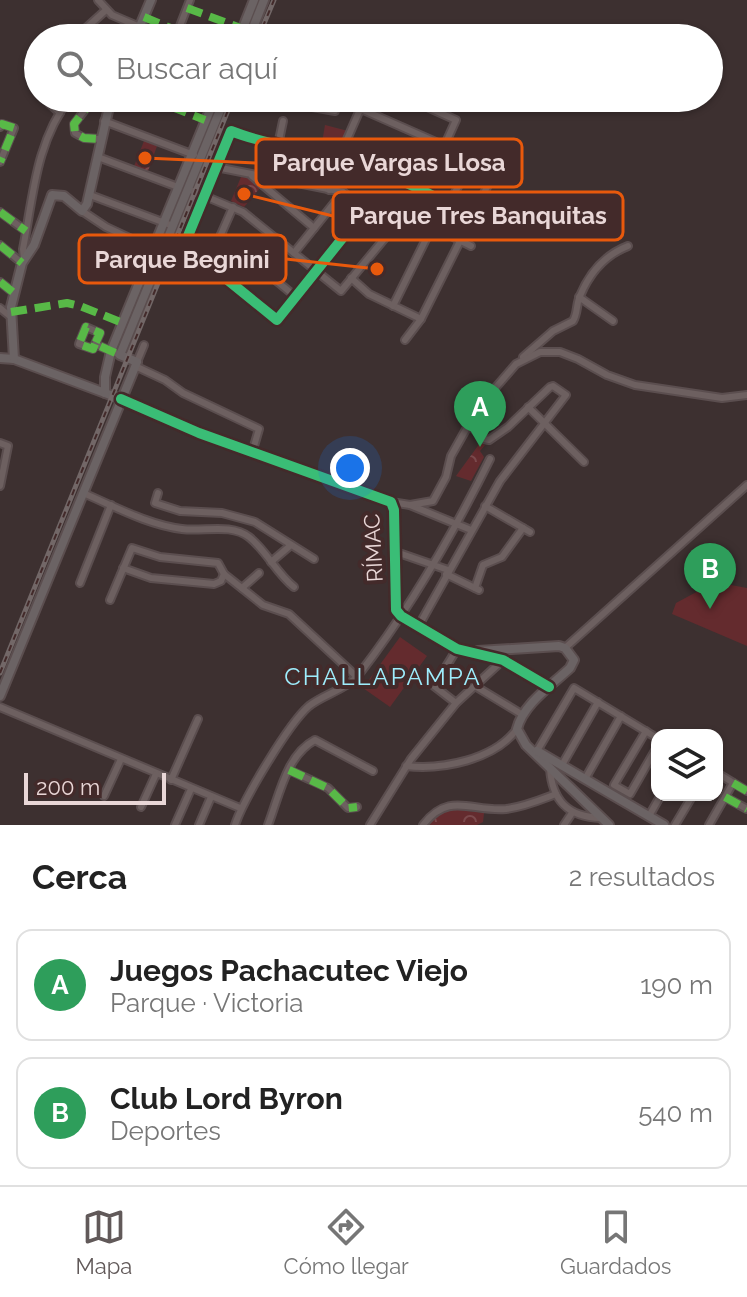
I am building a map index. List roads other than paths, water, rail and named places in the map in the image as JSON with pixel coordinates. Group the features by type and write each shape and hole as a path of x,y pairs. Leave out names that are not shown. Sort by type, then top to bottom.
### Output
{"street":[{"path":"98,0 106,10 134,24"},
{"path":"141,24 151,0"},
{"path":"181,24 190,0"},
{"path":"254,24 260,1"},
{"path":"247,24 260,1"},
{"path":"90,24 106,10"},
{"path":"83,112 74,124 75,133 84,138 100,139"},
{"path":"82,211 90,195 107,112"},
{"path":"100,391 196,156 210,112"},
{"path":"196,156 218,112"},
{"path":"329,190 331,176 360,112"},
{"path":"368,112 445,146"},
{"path":"98,157 243,212 341,291 425,191 456,120 438,112"},
{"path":"14,359 11,317 14,293 23,261 41,156 60,113"},
{"path":"104,121 196,156"},
{"path":"278,145 283,121"},
{"path":"0,127 2,124 14,128 0,162"},
{"path":"365,210 277,320 208,264 181,253 231,131 403,179 472,216"},
{"path":"366,167 371,148 410,158 403,179"},
{"path":"449,204 476,152"},
{"path":"216,167 343,192 391,231"},
{"path":"405,340 421,319 495,171"},
{"path":"251,176 314,228"},
{"path":"294,253 343,192"},
{"path":"23,261 34,245 52,195 64,196 106,227 153,249"},
{"path":"90,195 168,224"},
{"path":"208,264 233,207"},
{"path":"408,211 471,246"},
{"path":"0,212 26,231"},
{"path":"116,353 153,249 168,224"},
{"path":"393,306 432,227"},
{"path":"221,235 296,297"},
{"path":"0,245 23,261"},
{"path":"410,505 433,501 446,477 451,456 478,408 518,363 553,331 573,321 579,297 607,256 628,246"},
{"path":"351,278 369,294 421,319"},
{"path":"0,282 14,293"},
{"path":"579,297 613,321"},
{"path":"0,308 11,317"},
{"path":"95,344 165,380 183,393 259,429 252,453"},
{"path":"0,696 144,345"},
{"path":"518,363 540,352 560,352 635,385 722,398 747,395"},
{"name":"RÍMAC","path":"0,358 14,359 121,399 199,433 391,502 396,552 396,610 401,616"},
{"path":"418,627 500,481 566,395 553,386 489,440 470,425"},
{"path":"528,407 584,462"},
{"path":"0,443 8,446 0,486"},
{"path":"235,825 240,808 305,710 357,677 401,616 457,525 490,459"},
{"path":"485,469 500,481"},
{"path":"461,650 565,648 747,485"},
{"path":"83,493 146,519 182,529 223,529 248,535 282,578 294,587"},
{"path":"158,493 155,503 180,511 222,513 255,522 314,559"},
{"path":"391,502 410,505 471,530"},
{"path":"80,583 111,505"},
{"path":"396,552 433,564 477,589 483,565 502,557 526,530 485,506"},
{"path":"222,513 223,529"},
{"path":"271,562 291,545"},
{"path":"110,600 132,548 160,557 218,563 224,574 263,605 289,614 357,677"},
{"path":"123,568 151,578 214,584 221,581 224,574"},
{"path":"242,588 259,573"},
{"path":"415,594 431,604"},
{"path":"401,616 461,650 503,660 549,687"},
{"path":"406,766 454,763 486,754 509,740 523,715 574,662 565,648"},
{"path":"456,703 434,686 461,650"},
{"path":"370,825 406,766 456,703 503,660"},
{"path":"475,686 523,715"},
{"path":"537,751 574,688 651,734"},
{"path":"562,765 598,702"},
{"path":"0,707 240,808"},
{"path":"585,779 621,716"},
{"path":"171,780 198,719"},
{"path":"517,729 526,745 609,825"},
{"path":"646,731 614,785 630,794 651,757"},
{"path":"268,825 289,770 306,744 315,740 373,771"},
{"path":"526,745 664,825"},
{"path":"104,796 121,759"},
{"path":"550,768 556,794 572,813 601,818"},
{"path":"289,770 328,788 348,808 357,807"},
{"path":"141,807 156,774"},
{"path":"723,777 747,791"},
{"path":"709,825 733,783"},
{"path":"175,825 191,789"},
{"path":"423,825 441,807 456,804 509,808 556,794"},
{"path":"199,825 211,797"},
{"path":"725,797 747,809"},
{"path":"649,816 658,801"},
{"path":"675,825 689,801"},
{"path":"564,825 572,813"}],"railway":[{"path":"264,24 274,0"},
{"path":"0,673 227,112"}],"place":[{"name":"Parque Vargas Llosa","path":"145,158"},
{"name":"Parque Tres Banquitas","path":"244,194"},
{"name":"Parque Begnini","path":"377,269"},
{"name":"Juegos Pachacutec Viejo","path":"480,447"},
{"name":"Club Lord Byron","path":"710,609"}],"district":[{"name":"CHALLAPAMPA","path":"383,677"}]}
